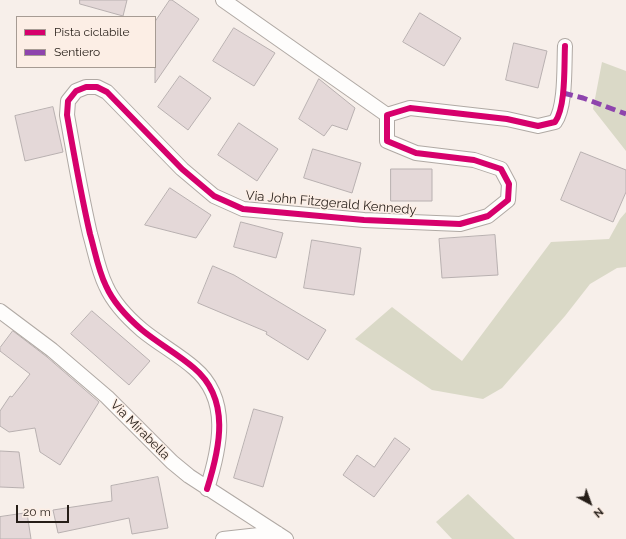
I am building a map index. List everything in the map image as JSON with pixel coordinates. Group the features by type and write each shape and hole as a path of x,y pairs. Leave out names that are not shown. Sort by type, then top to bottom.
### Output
{"street":[{"path":"223,0 387,115 410,108 508,119 538,126 555,122 559,116 563,93 565,46"},
{"name":"Via John Fitzgerald Kennedy","path":"207,489 215,463 219,438 219,418 216,401 208,382 194,368 153,339 136,324 119,308 106,287 95,254 83,205 67,115 68,101 76,91 86,87 97,87 108,92 182,169 214,196 243,209 364,220 460,224 488,216 508,200 509,184 501,169 474,160 416,153 388,141 387,115"},
{"name":"Via Mirabella","path":"0,311 107,397 172,462 189,476 282,536"},
{"path":"223,539 282,536"}],"green space":[{"path":"602,62 626,71 626,151 593,109"},
{"path":"626,212 626,267 617,268 590,284 565,316 502,388 483,399 432,390 355,339 392,307 462,361 551,242 609,239 620,219"},
{"path":"468,494 515,539 452,539 436,522"}],"building":[{"path":"80,0 127,0 123,16 80,4"},
{"path":"170,0 199,19 155,83 156,68 156,21"},
{"path":"420,13 461,38 444,66 403,42"},
{"path":"234,28 275,53 254,86 213,61"},
{"path":"514,43 547,51 538,88 506,80"},
{"path":"180,76 211,98 188,130 158,107"},
{"path":"319,79 355,108 347,130 332,125 324,136 299,119"},
{"path":"53,107 63,152 25,161 15,116"},
{"path":"239,123 278,149 257,181 218,155"},
{"path":"313,149 361,163 352,193 304,178"},
{"path":"581,152 626,170 626,192 613,222 561,200"},
{"path":"391,169 432,169 432,201 391,201"},
{"path":"170,188 211,215 196,238 145,225"},
{"path":"241,222 283,233 276,258 234,247"},
{"path":"495,235 498,275 442,278 439,239"},
{"path":"312,240 361,248 354,295 304,288"},
{"path":"213,266 234,275 326,330 308,360 266,334 267,332 198,303"},
{"path":"92,311 150,361 129,385 71,334"},
{"path":"13,331 47,357 99,402 60,465 40,452 35,428 9,432 0,426 0,411 10,396 12,397 30,374 0,351 0,348"},
{"path":"254,409 283,417 263,487 234,478"},
{"path":"395,438 410,449 374,497 343,475 357,455 374,467"},
{"path":"0,451 19,452 24,488 0,487"},
{"path":"158,477 168,528 132,534 129,518 58,533 53,510 112,501 111,486"},
{"path":"27,513 31,539 0,539 0,517"}],"marked path":[{"path":"563,93 583,98 626,114"}],"cycle path":[{"path":"207,489 216,457 219,425 218,409 206,380 182,358 148,335 127,316 117,305 103,280 90,234 67,115 68,101 76,91 86,87 97,87 107,92 182,169 214,196 243,209 364,220 460,224 488,216 508,200 509,184 501,169 474,160 416,153 387,141 387,115 410,108 507,119 538,126 555,122 559,115 563,97 565,46"}]}
